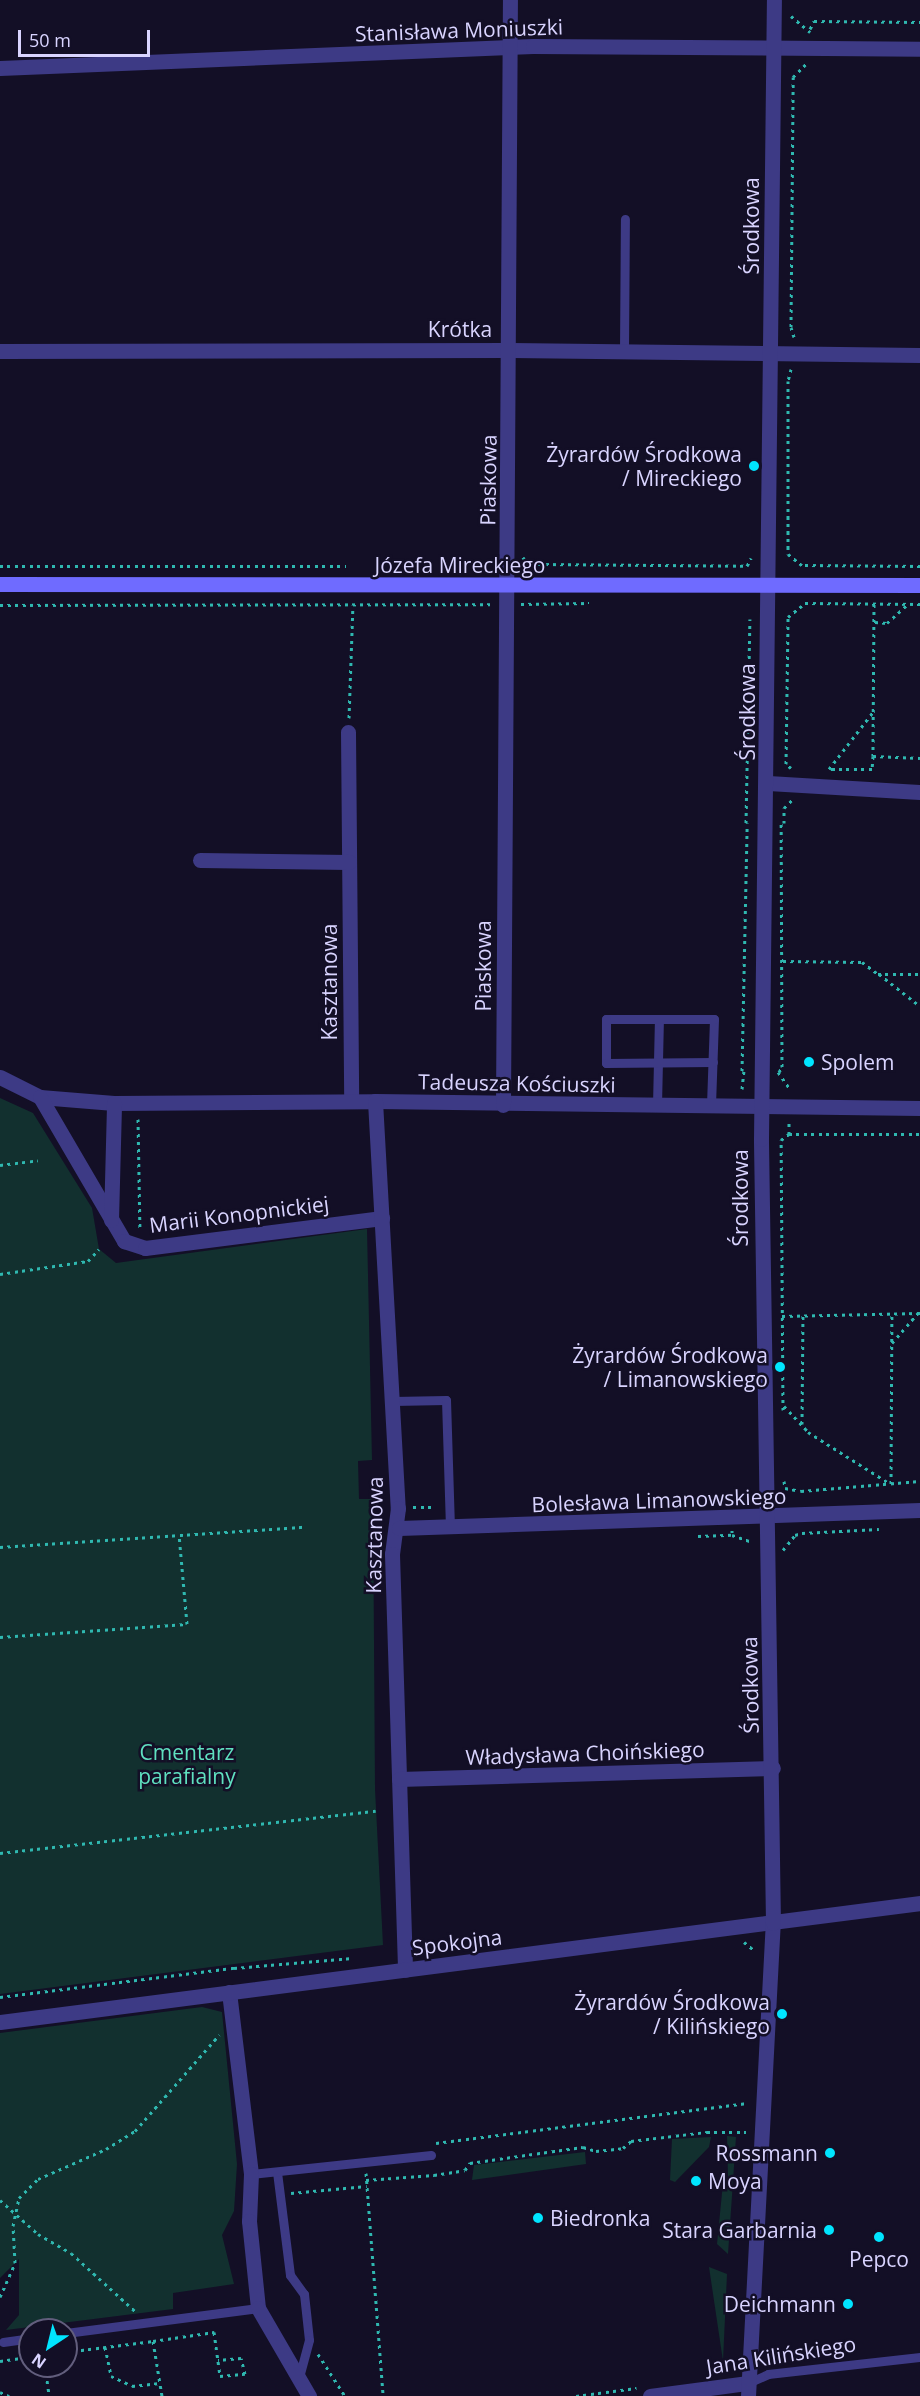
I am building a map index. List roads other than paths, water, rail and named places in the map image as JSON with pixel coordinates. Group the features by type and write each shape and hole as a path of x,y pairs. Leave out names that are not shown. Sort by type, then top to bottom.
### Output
{"street":[{"name":"Piaskowa","path":"503,1105 506,604 511,350 510,0"},
{"name":"Środkowa","path":"748,2390 774,1923 762,1106 768,783 774,0"},
{"name":"Stanisława Moniuszki","path":"0,68 509,48 920,49"},
{"name":"Krótka","path":"0,351 511,350 920,355"},
{"name":"Józefa Mireckiego","path":"0,584 920,585"},
{"name":"Kasztanowa","path":"348,732 351,1101"},
{"path":"768,783 920,792"},
{"path":"200,860 349,862"},
{"path":"0,1077 40,1097 114,1109 111,1222"},
{"name":"Marii Konopnickiej","path":"40,1097 124,1241 145,1248 382,1218"},
{"name":"Tadeusza Kościuszki","path":"114,1109 351,1101 503,1105 920,1108"},
{"name":"Kasztanowa","path":"375,1101 399,1528 392,1554 405,1970"},
{"name":"Bolesława Limanowskiego","path":"399,1528 767,1518 920,1510"},
{"name":"Władysława Choińskiego","path":"399,1779 773,1768"},
{"name":"Spokojna","path":"0,2022 920,1903"},
{"path":"230,1992 251,2175 249,2221 258,2308 309,2396"},
{"name":"Jana Kilińskiego","path":"650,2396 748,2390"}],"lane":[{"path":"624,351 625,219"},
{"path":"711,1105 713,1062 714,1019 606,1019 606,1063 713,1062"},
{"path":"657,1105 658,1019"},
{"path":"393,1401 446,1400 450,1528"},
{"path":"251,2175 431,2155"},
{"path":"277,2172 290,2275 304,2294 309,2340 298,2379"},
{"path":"78,2331 258,2308"},
{"path":"3,2342 18,2340"},
{"name":"Jana Kilińskiego","path":"748,2390 768,2374 920,2357"}],"place":[{"name":"Żyrardów Środkowa / Mireckiego","path":"754,466"},
{"name":"Spolem","path":"809,1062"},
{"name":"Żyrardów Środkowa / Limanowskiego","path":"780,1367"},
{"name":"Żyrardów Środkowa / Kilińskiego","path":"782,2014"},
{"name":"Rossmann","path":"830,2153"},
{"name":"Moya","path":"696,2181"},
{"name":"Biedronka","path":"538,2218"},
{"name":"Stara Garbarnia","path":"829,2230"},
{"name":"Pepco","path":"879,2237"},
{"name":"Deichmann","path":"848,2304"}],"park label":[{"name":"Cmentarz parafialny","path":"187,1764"}]}
